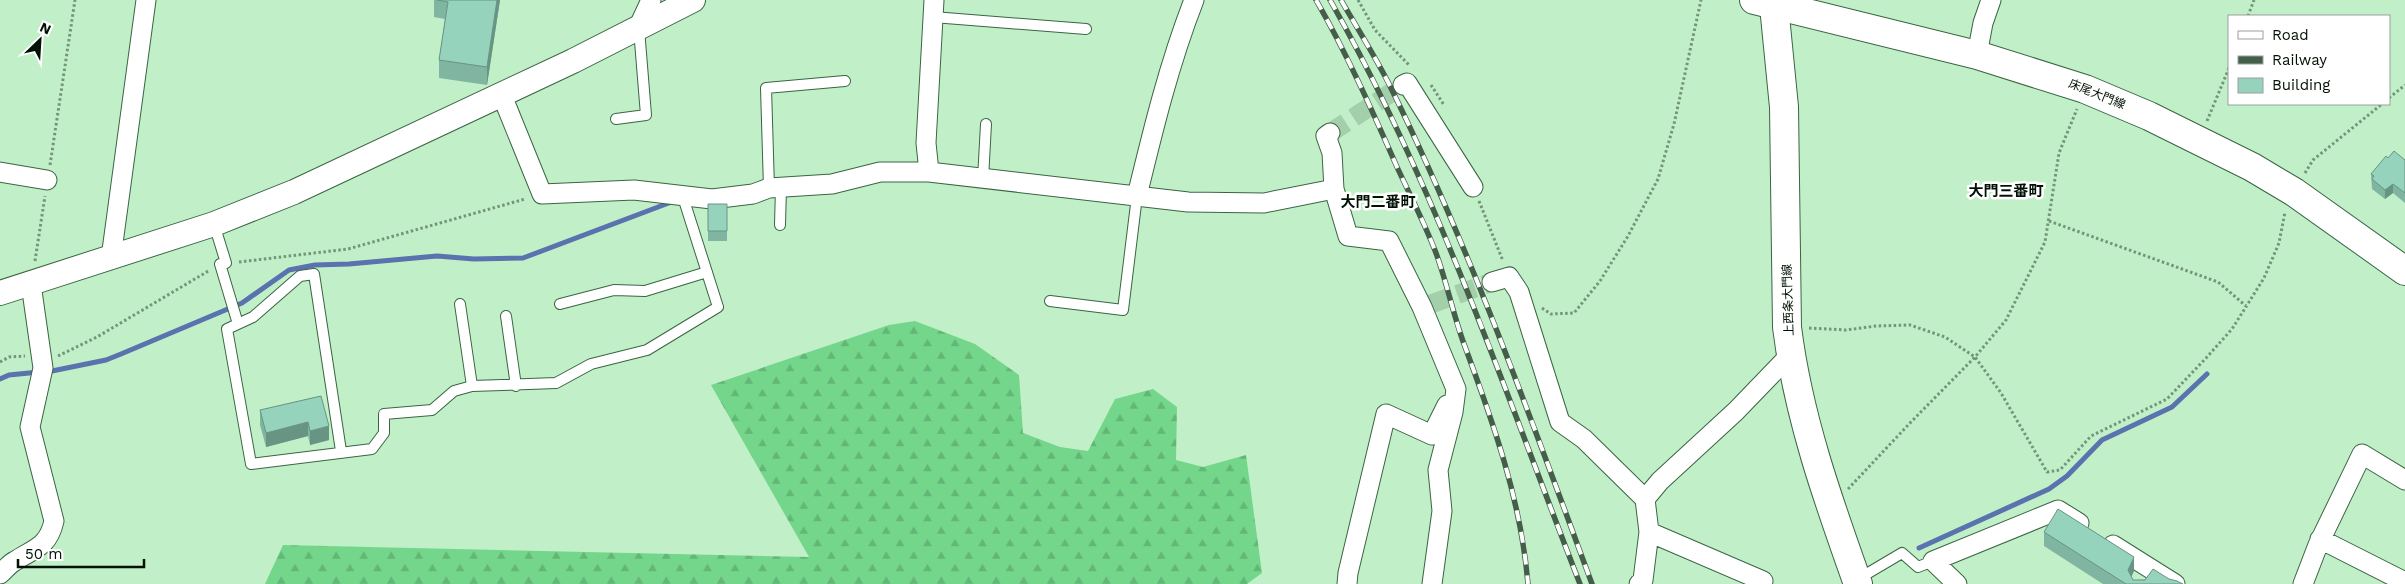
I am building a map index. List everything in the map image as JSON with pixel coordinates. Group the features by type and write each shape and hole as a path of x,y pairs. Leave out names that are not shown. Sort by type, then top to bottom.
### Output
{"main road":[{"name":"床尾大門線","path":"1768,2 1977,55 2085,88 2200,140 2294,192 2405,271"},
{"name":"上西条大門線","path":"1768,2 1784,107 1787,328 1791,354 1802,411 1831,508 1858,582"}],"street":[{"path":"111,258 146,0"},
{"path":"638,28 651,0"},
{"path":"3,288 31,284 111,258 214,224 294,192 501,93 573,61 693,0"},
{"path":"1137,196 1161,100 1179,39 1194,0"},
{"path":"1977,55 1983,23 1991,0"},
{"path":"929,172 926,143 934,9"},
{"path":"1403,85 1407,83 1473,187"},
{"path":"501,93 542,194 634,190 682,194 712,199 753,194 775,187 832,184 880,172 929,172 1188,202 1264,203 1334,189"},
{"path":"1330,133 1326,136 1332,153 1334,189 1348,236 1389,241 1427,306 1456,389 1453,412 1438,470 1442,511 1432,584"},
{"path":"0,172 47,180"},
{"path":"0,574 14,561 34,551 51,535 54,521 30,427 43,368 31,284"},
{"path":"1506,284 1560,422 1584,439 1645,499 1649,532 1644,583"},
{"path":"1645,499 1660,481 1736,411 1791,354"},
{"path":"1347,584 1386,414 1432,435 1456,389"},
{"path":"2303,584 2320,540 2362,454 2405,480"},
{"path":"1957,584 1933,561 2058,510 2175,584"},
{"path":"1649,532 1763,581 1762,584"},
{"path":"2320,540 2405,582"},
{"path":"2139,584 2149,568"}],"lane":[{"path":"934,9 1086,29"},
{"path":"616,119 646,115 638,28"},
{"path":"780,225 766,88 845,82"},
{"path":"983,179 986,124"},
{"path":"341,451 314,274 300,276 253,317 227,329 251,464 341,451 372,449 384,433 384,414 432,410 454,391 472,386 516,386 556,383 591,364 647,350 718,308 682,194"},
{"path":"1050,301 1123,310 1137,196"},
{"path":"214,224 238,324"},
{"path":"560,304 614,290 645,291 707,272"},
{"path":"460,304 472,386"},
{"path":"506,316 516,386"},
{"path":"1858,582 1902,553 1918,567 1933,561"}],"path":[{"path":"31,284 76,0"},
{"path":"1473,187 1490,224 1506,284 1551,314 1574,312 1600,281 1628,236 1658,180 1674,124 1701,0"},
{"path":"2248,15 2254,0"},
{"path":"2200,140 2228,70"},
{"path":"2390,97 2405,85"},
{"path":"1831,508 1975,357 2006,320 2046,242 2059,153 2085,88"},
{"path":"1787,328 1846,330 1876,326 1910,325 1945,337 1975,357 2001,392 2047,472 2060,470 2091,436 2167,399 2208,357 2232,329 2264,278 2279,244 2284,214 2294,192 2313,160 2381,105"},
{"path":"0,362 9,357 60,356 223,264 348,249 542,194"},
{"path":"2049,221 2218,282 2246,306"}],"green space":[{"path":"915,321 975,344 1019,375 1023,433 1060,447 1088,451 1115,399 1153,389 1177,407 1176,460 1203,467 1246,455 1262,573 1247,584 265,584 283,545 809,557 711,385 889,325"}],"building":[{"path":"437,0 497,0 487,67 439,60 448,2"},
{"path":"2394,151 2405,160 2405,193 2393,184 2385,190 2372,179 2374,176 2371,174 2386,156 2388,158"},
{"path":"708,204 727,204 727,231 708,231"},
{"path":"321,396 329,426 310,431 308,422 266,433 260,410"},
{"path":"2058,509 2134,557 2128,570 2133,580 2145,580 2153,569 2169,579 2183,584 2126,584 2044,532"}],"waterway":[{"path":"47,372 106,360 242,303 289,270 315,265 349,264 437,256 474,259 523,258 674,201"},
{"path":"0,379 9,375 39,372"},
{"path":"1919,548 2049,489 2067,476 2102,440 2172,407 2207,374"}],"tunnel":[{"path":"1330,133 1403,85"},
{"path":"1431,304 1492,282"}],"railway":[{"path":"1316,0 1359,82 1436,253 1460,333 1504,462 1519,522 1528,584"},
{"path":"1330,0 1368,71 1436,215 1495,361 1580,584"},
{"path":"1341,0 1390,86 1446,208 1497,332 1592,584"}],"district":[{"name":"大門三番町","path":"2006,191"},
{"name":"大門二番町","path":"1378,202"}]}
